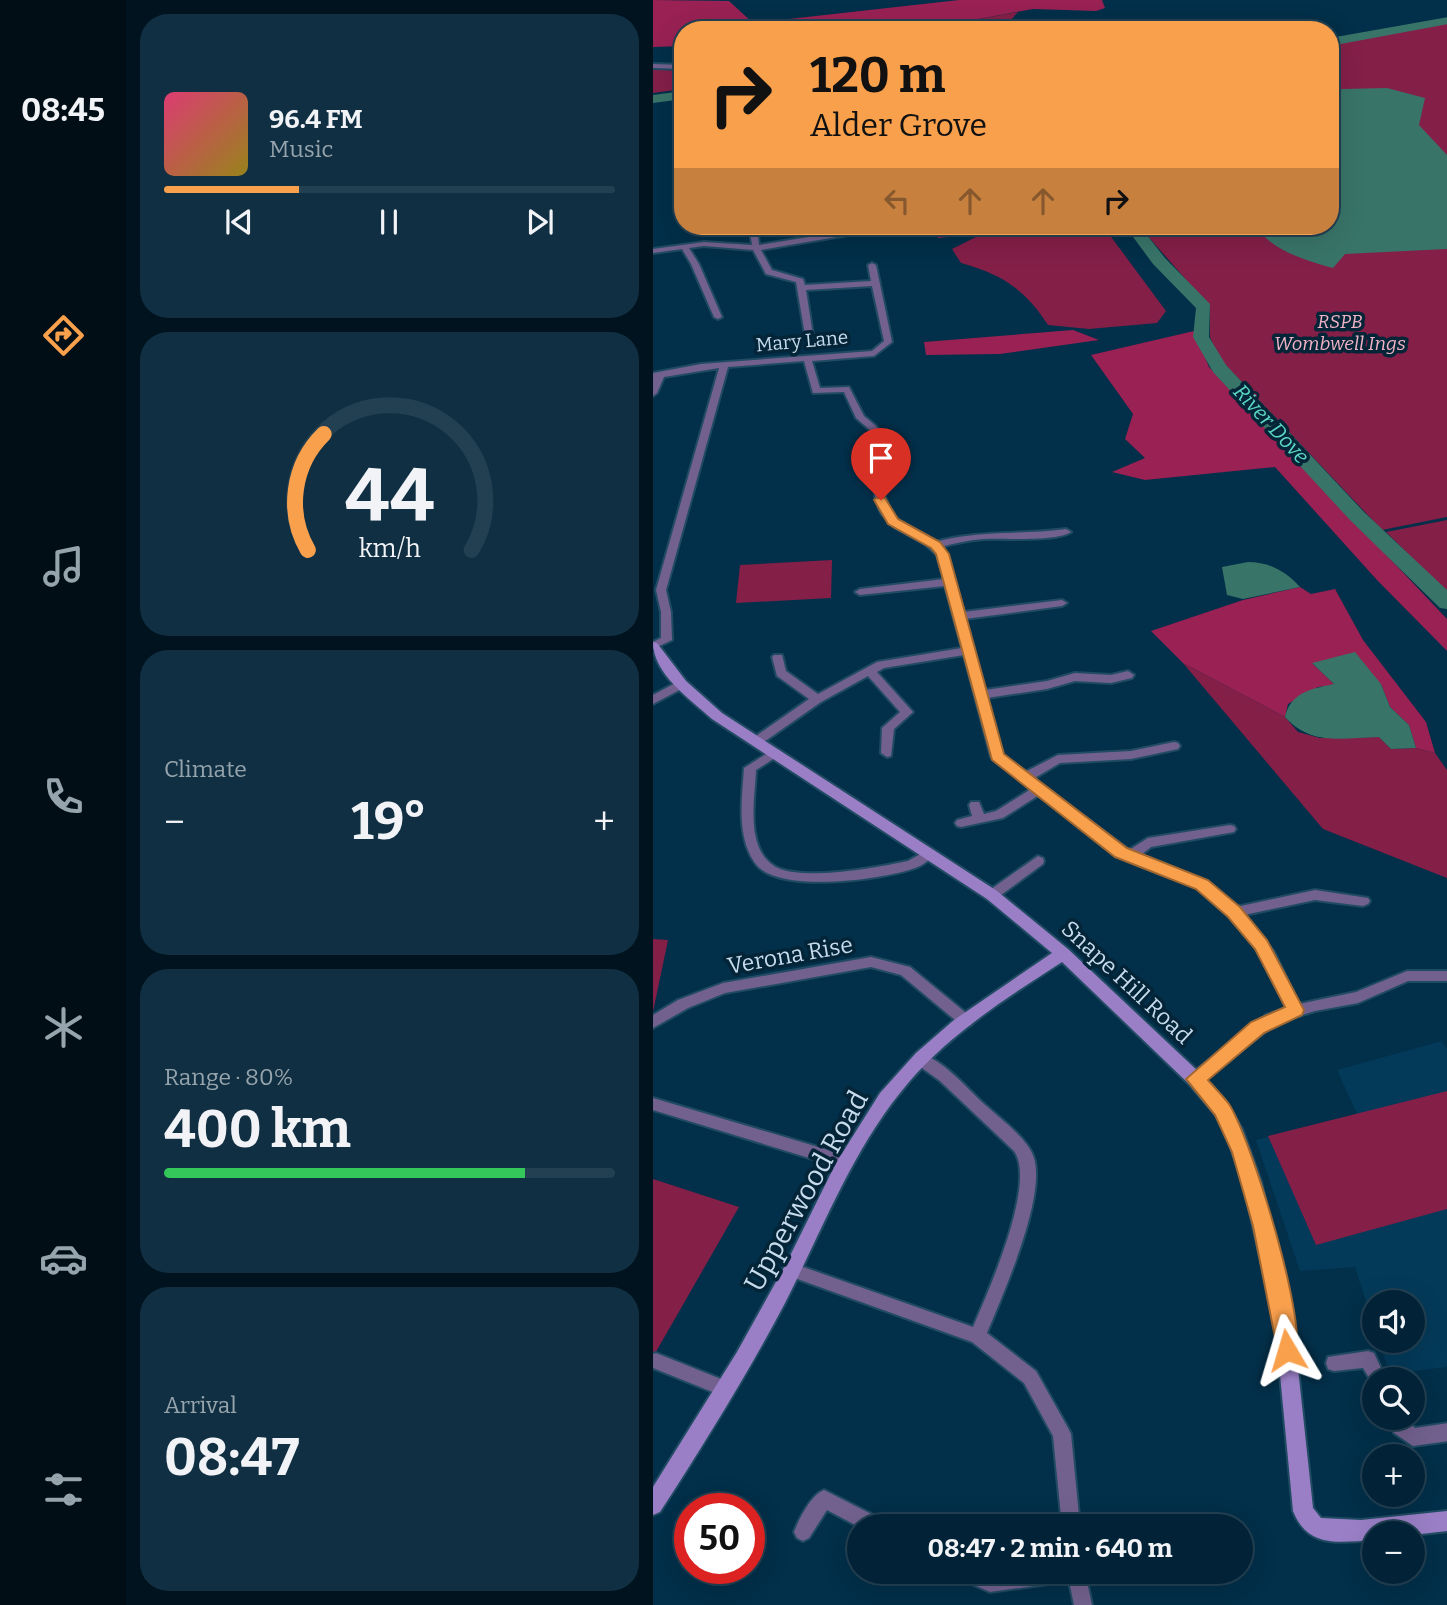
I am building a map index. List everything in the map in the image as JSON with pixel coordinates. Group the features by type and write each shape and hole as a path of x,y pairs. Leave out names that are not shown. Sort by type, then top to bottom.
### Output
{"main road":[{"name":"Snape Hill Road","path":"653,646 681,684 717,716 992,895 1063,953 1195,1079 1222,1110 1233,1129 1263,1226 1284,1322 1303,1511 1309,1522 1317,1528 1343,1530 1447,1521"},
{"name":"Upperwood Road","path":"653,1505 725,1389 792,1270 867,1122 920,1059 966,1021 1063,953"}],"street":[{"path":"653,66 674,67"},
{"path":"754,235 756,248 769,272 800,281 809,335"},
{"path":"653,251 704,244 756,248 815,235"},
{"path":"684,246 695,264 718,317"},
{"path":"872,265 888,342 882,348"},
{"path":"802,288 876,283"},
{"name":"Mary Lane","path":"724,366 875,353 882,348"},
{"path":"807,358 816,391 846,389 861,418 876,429 880,443 881,500 885,512 893,521 935,545 942,554 997,757 1130,856 1202,884 1234,912 1270,956 1295,1010"},
{"path":"653,393 656,376 724,366 661,590 666,612 667,640 653,646"},
{"path":"935,545 960,537 992,533 1045,536 1067,532"},
{"path":"860,592 891,581 949,582"},
{"path":"960,616 1062,603"},
{"path":"757,741 817,699 881,664 967,652"},
{"path":"778,657 781,673 817,699"},
{"path":"869,670 907,712 888,728 887,753"},
{"path":"979,695 1047,685 1075,677 1111,680 1128,675"},
{"path":"653,700 681,684"},
{"path":"1025,778 1058,759 1131,755 1174,746"},
{"path":"774,753 750,768 748,802 752,843 764,864 783,875 837,876 911,865 929,854"},
{"path":"961,823 999,815 1040,789"},
{"path":"975,805 979,819"},
{"path":"1130,856 1148,843 1230,829"},
{"path":"992,895 1038,861"},
{"path":"1234,912 1315,895 1363,901"},
{"name":"Verona Rise","path":"653,1022 683,1004 723,988 871,962 905,971 966,1021"},
{"path":"1195,1079 1257,1027 1295,1010 1358,997 1407,976 1447,976"},
{"path":"920,1059 945,1077 1019,1146 1027,1160 1027,1187 1006,1270 977,1336"},
{"path":"653,1104 845,1162"},
{"path":"792,1270 977,1336 1030,1377 1061,1434 1070,1514"},
{"path":"1334,1363 1368,1359 1372,1367"},
{"path":"656,1361 725,1389"},
{"path":"1404,1430 1413,1437 1447,1432"},
{"path":"803,1532 824,1499 853,1514"},
{"path":"1078,1584 1082,1605"}],"shaded area":[{"path":"653,0 729,1 751,21 674,21 674,46 653,47"},
{"path":"959,0 1102,0 1105,8 1096,11 1033,9 967,21 771,21"},
{"path":"1387,88 1425,98 1419,125 1447,155 1447,249 1345,254 1333,268 1301,258 1270,242 1263,235 1339,235 1339,90"},
{"path":"936,235 968,235 938,238"},
{"path":"1073,330 1099,340 1000,354 926,355 924,342"},
{"path":"1194,331 1209,367 1447,619 1447,651 1377,580 1275,467 1145,480 1112,472 1145,458 1125,439 1133,414 1091,355"},
{"path":"1248,562 1277,568 1300,587 1243,599 1227,595 1222,567"},
{"path":"1300,587 1311,594 1335,589 1363,640 1426,722 1435,753 1416,748 1409,725 1390,707 1381,684 1312,663 1335,685 1318,687 1288,704 1285,717 1183,663 1151,631 1243,600"},
{"path":"1355,652 1381,684 1390,707 1409,725 1416,748 1391,749 1379,737 1340,739 1316,736 1295,726 1285,717 1297,697 1310,690 1334,684 1312,663"},
{"path":"1442,1041 1448,1051 1447,1367 1425,1370 1425,1367 1388,1367 1383,1353 1425,1353 1425,1290 1362,1290 1355,1267 1300,1271 1256,1140 1357,1114 1337,1070"}],"green space":[{"path":"1018,12 1010,21 968,21"},
{"name":"RSPB Wombwell Ings","path":"1440,21 1447,22 1447,517 1382,530 1219,358 1210,337 1210,307 1147,235 1339,235 1339,41"},
{"path":"653,68 674,71 674,90 653,93"},
{"path":"1110,235 1166,311 1157,323 1089,329 1048,325 1021,292 988,272 961,263 952,249 976,237"},
{"path":"1448,520 1447,592 1386,532"},
{"path":"832,560 831,598 736,603 740,565"},
{"path":"1183,663 1285,717 1298,732 1320,738 1379,737 1391,749 1416,748 1435,753 1447,770 1447,878 1323,829"},
{"path":"653,939 668,940 653,1012"},
{"path":"1447,1091 1447,1209 1316,1245 1268,1136"},
{"path":"653,1179 739,1207 653,1357"}],"waterway":[{"path":"1339,40 1448,20"},
{"path":"653,99 674,96"},
{"name":"River Dove","path":"1139,235 1159,261 1204,307 1201,337 1219,368 1357,516 1448,603"}],"route":[{"path":"881,500 885,512 893,521 918,533 935,545 942,554 997,757 1121,852 1202,884 1234,912 1270,956 1295,1010 1257,1027 1195,1079 1222,1110 1233,1129 1241,1152 1263,1226 1284,1322 1287,1350"}]}
